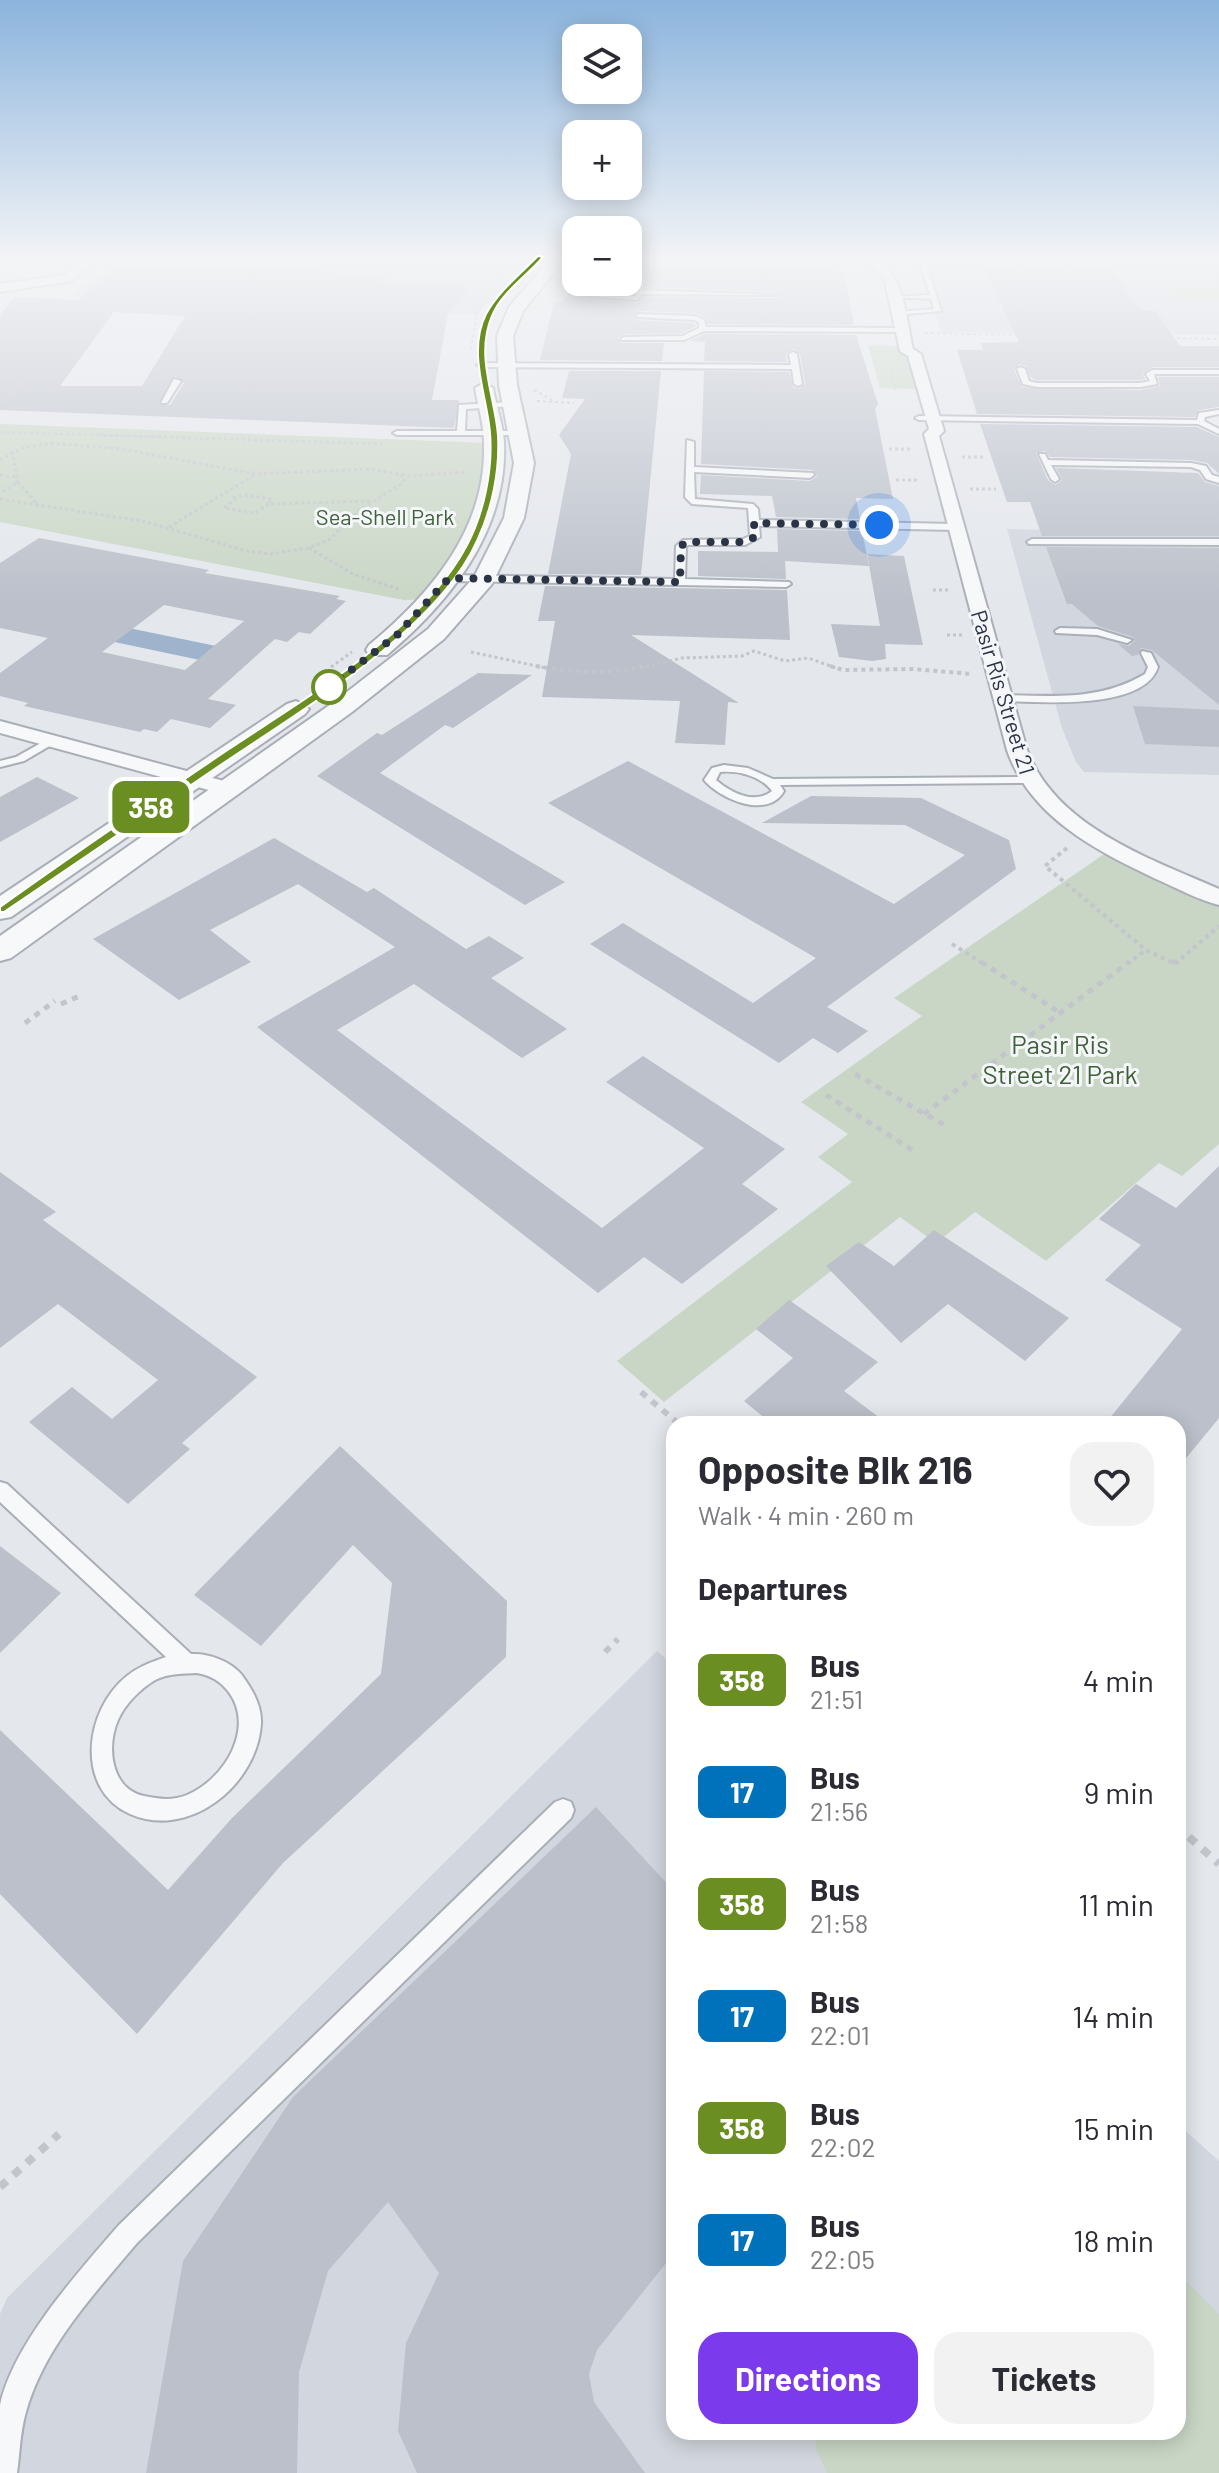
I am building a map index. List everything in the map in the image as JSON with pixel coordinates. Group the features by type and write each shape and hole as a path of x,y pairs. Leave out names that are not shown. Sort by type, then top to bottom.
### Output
{"street":[{"path":"0,951 397,635 449,578 471,546 484,515 494,460 494,433 483,372"},
{"path":"0,910 343,707 436,634 484,579 514,518 524,463 506,372"},
{"name":"Pasir Ris Street 21","path":"918,372 955,527 1002,698 1029,780 1050,803 1087,830 1123,852 1219,898"},
{"path":"0,727 46,745 201,790"},
{"path":"0,737 46,745"}],"lane":[{"path":"613,378 614,372"},
{"path":"796,372 798,384"},
{"path":"1022,372 1026,382 1051,385 1141,385 1154,382 1152,372"},
{"path":"1165,372 1217,374"},
{"path":"164,401 177,381"},
{"path":"461,432 462,407 512,404"},
{"path":"1200,422 1202,415 1219,412"},
{"path":"928,423 1200,422 1219,432"},
{"path":"397,433 520,433"},
{"path":"680,582 681,546 697,541 751,540 754,523 754,509 750,506 692,501 690,442"},
{"path":"1055,479 1044,459 1191,465 1203,468 1209,477 1219,480"},
{"path":"689,469 810,475"},
{"path":"754,523 955,527"},
{"path":"1032,542 1219,542"},
{"path":"449,578 786,584"},
{"path":"1060,631 1097,632 1127,640"},
{"path":"1002,698 1086,699 1121,692 1150,676 1153,667 1146,653"},
{"path":"0,764 46,745"},
{"path":"771,782 776,795 759,802 743,799 710,780 716,770 735,767 771,782 1029,780"},
{"path":"0,1490 188,1664 201,1663 228,1675 246,1698 251,1729 240,1761 216,1790 184,1807 149,1811 120,1798 102,1773 100,1740 113,1708 137,1682 168,1666 188,1664"},
{"path":"3,2473 12,2412 39,2350 83,2288 128,2234 563,1810"}],"path":[{"path":"0,406 23,380"},
{"path":"534,390 555,401"},
{"path":"536,401 574,403"},
{"path":"0,432 396,445"},
{"path":"0,460 12,451 47,443 91,445 256,474 368,469 399,475 475,472"},
{"path":"889,449 910,449"},
{"path":"12,451 18,481 38,505"},
{"path":"971,457 985,457"},
{"path":"169,528 224,497 256,474"},
{"path":"0,475 18,481"},
{"path":"0,499 169,528 257,553 308,548 339,534 361,509 401,484 404,480 399,475"},
{"path":"896,480 918,480"},
{"path":"0,493 18,481"},
{"path":"244,495 272,499 268,504 255,513 224,508 244,495"},
{"path":"224,497 236,498"},
{"path":"268,504 375,501"},
{"path":"308,548 372,582 432,598"},
{"path":"933,590 943,590"},
{"path":"947,635 956,635"},
{"path":"471,652 563,671 624,671 682,658 742,656 754,651 785,661 808,658 843,670 912,669 977,674"},
{"path":"1087,830 1045,866 1146,950 1175,964 1219,926"},
{"path":"952,944 1059,1012"},
{"path":"924,1114 1146,950"},
{"path":"25,1023 58,1002 82,995"},
{"path":"855,1074 948,1127"},
{"path":"826,1095 917,1153"},
{"path":"641,1392 670,1416"},
{"path":"605,1652 618,1639"},
{"path":"1186,1835 1219,1864"},
{"path":"0,2187 59,2134"}],"shaded area":[{"path":"1007,529 1219,534 1219,775 1084,772 1076,762 1062,728"},
{"path":"657,1651 666,1659 666,2440 1186,2440 1186,2131 1219,2161 1219,2473 0,2473 0,2314 7,2298"}],"green space":[{"path":"876,372 912,372 918,389 880,388"},
{"name":"Sea-Shell Park","path":"0,424 488,443 480,499 467,536 425,599 404,600 0,522"},
{"name":"Pasir Ris Street 21 Park","path":"1113,848 1219,903 1219,1144 1182,1176 1159,1163 1046,1261 975,1212 936,1243 900,1217 664,1402 617,1361 852,1182 818,1157 848,1134 801,1102 922,1016 894,998"},
{"path":"1186,2281 1219,2314 1219,2473 827,2473 816,2449 816,2440 1186,2440"}],"water":[{"path":"85,619 250,653 233,667 67,632"}],"building":[{"path":"0,372 70,372 60,386 142,386 150,372 437,372 432,400 459,400 454,428 0,410","holes":["175,376 184,383 170,405 159,405"]},
{"path":"569,372 661,372 641,575 548,574 571,454 559,435 585,399 562,398"},
{"path":"704,372 789,372 793,387 799,389 805,384 803,372 868,372 878,404 875,409 893,499 856,498 860,519 776,517 772,496 700,494 701,475 810,481 817,476 813,470 701,464"},
{"path":"964,372 1015,372 1022,387 1141,390 1160,386 1158,377 1219,377 1219,407 1199,410 1195,417 977,414"},
{"path":"1029,372 1144,372 1145,379 1037,380 1031,378"},
{"path":"980,424 1197,427 1219,437 1219,474 1207,463 1191,460 1050,457 1045,451 1036,453 1048,480 1055,485 1062,480 1056,468 1198,473 1205,482 1219,486 1219,536 1042,536 1030,502 1007,502"},
{"path":"777,529 862,531 869,566 785,561 786,579 698,576 698,551 778,552"},
{"path":"39,538 209,570 205,573 340,596 336,599 346,601 310,634 299,632 287,642 275,639 208,699 236,705 210,728 171,719 157,732 144,729 140,732 24,706 28,703 0,696 0,673 48,638 0,628 0,563","holes":["164,605 244,621 185,670 102,652"]},
{"path":"1046,547 1219,548 1219,705 1152,650 1141,648 1138,655 1132,656 1118,644 1129,646 1135,641 1133,637 1098,626 1072,604 1067,604"},
{"path":"867,554 904,556 923,645 885,644 886,659 872,661 839,657 831,624 880,626"},
{"path":"545,586 787,590 790,640 631,635 739,703 728,702 725,745 675,743 680,701 542,697 555,621 538,621"},
{"path":"478,673 532,675 453,728 445,725 380,773 565,882 525,905 317,776 377,733 382,735"},
{"path":"1133,706 1219,710 1219,747 1145,744"},
{"path":"628,761 894,904 965,855 905,825 762,823 811,796 921,798 1009,840 1016,869 827,1007 868,1031 838,1053 813,1038 779,1063 590,944 623,923 753,1003 816,958 548,803"},
{"path":"37,777 79,798 0,842 0,797"},
{"path":"274,838 367,892 374,888 466,949 489,936 524,958 491,978 567,1029 522,1058 414,984 337,1030 602,1228 704,1148 606,1082 643,1056 785,1149 742,1184 778,1209 682,1284 644,1257 598,1293 257,1027 395,947 298,884 210,930 251,962 179,1000 93,939"},
{"path":"1219,1166 1219,1418 1186,1458 1186,1416 1111,1416 1182,1329 1105,1280 1141,1245 1099,1219 1136,1184 1176,1208"},
{"path":"0,1172 56,1212 43,1220 257,1377 182,1443 190,1449 128,1504 29,1422 72,1387 112,1419 158,1380 58,1304 0,1348"},
{"path":"934,1230 1069,1318 1025,1361 948,1304 901,1343 826,1266 859,1242 894,1266"},
{"path":"789,1300 878,1362 844,1391 877,1416 762,1416 744,1401 793,1358 756,1329"},
{"path":"340,1446 507,1601 506,1657 283,1863 137,2034 0,1894 0,1730 168,1890 232,1818 381,1674 392,1583 353,1545 261,1646 194,1595"},
{"path":"0,1546 61,1593 0,1653"},
{"path":"596,1807 666,1882 666,2263 597,2350 589,2374 594,2402 645,2473 417,2473 398,2431 406,2343 439,2273 388,2202 328,2271 299,2372 297,2473 146,2473 183,2261 293,2097"}],"bus line":[{"name":"358","path":"0,910 335,683 397,635 424,608 471,546 484,515 495,448 483,372"}],"route":[{"path":"329,687 397,635 449,578 680,582 681,546 686,542 745,542 755,537 754,523 879,525"}]}
